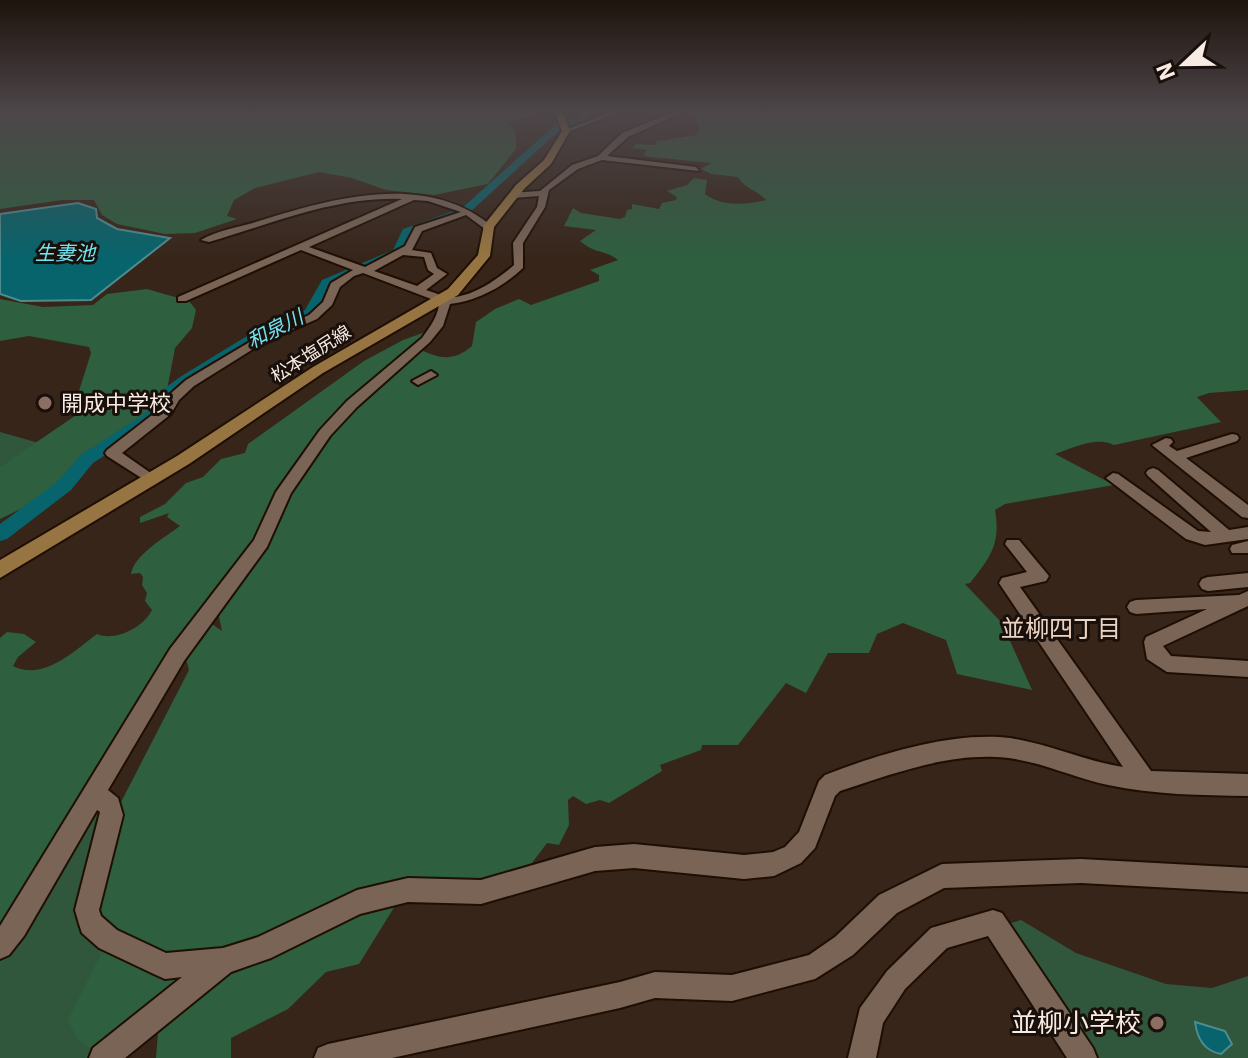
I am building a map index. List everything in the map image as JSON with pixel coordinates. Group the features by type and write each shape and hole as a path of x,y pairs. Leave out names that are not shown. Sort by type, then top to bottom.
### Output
{"main road":[{"name":"松本塩尻線","path":"0,570 183,460 318,370 444,300 484,256 488,227 513,195 549,160"}],"street":[{"path":"301,247 444,300 465,297 514,272 519,266 518,243 541,207 545,189 569,171 595,160"},
{"path":"621,160 696,169"},
{"path":"513,195 544,193"},
{"path":"206,240 340,201 394,195 416,196 456,206 488,227"},
{"path":"182,299 416,196"},
{"path":"148,476 112,453 166,411 190,383 257,342 313,317 328,303 335,285 350,274 409,248 418,229 467,212"},
{"path":"401,252 428,255 433,270 442,274 418,290"},
{"path":"0,946 15,927 195,630 261,543 284,492 325,433 352,404 426,340 437,326 445,306 444,300"},
{"path":"1175,457 1232,438"},
{"path":"1166,442 1159,445 1248,513"},
{"path":"1153,473 1226,536"},
{"path":"1113,478 1192,535 1205,539 1248,533"},
{"path":"1013,544 1040,576 1008,583 1145,781"},
{"path":"1208,584 1248,580"},
{"path":"1136,607 1244,599"},
{"path":"1244,599 1153,642 1154,653 1167,664 1248,669"},
{"path":"94,793 110,806 112,815 87,910 91,924 108,939 165,966 223,961 262,949 357,902 408,890 481,892 595,859 634,856 744,867 774,864 793,855 807,840 827,789 833,783 938,752 994,747 1040,753 1110,776 1145,781 1248,785"},
{"path":"328,1058 655,985 732,988 795,972 815,966 844,946 888,904 942,876 1081,871 1248,880"},
{"path":"862,1058 870,1018 896,980 940,937 993,922 1083,1058"},
{"path":"103,1058 223,961"}],"green space":[{"path":"0,160 507,160 488,184 434,195 386,190 352,178 319,172 255,188 234,200 227,216 237,219 195,233 165,234 117,224 102,215 94,200 62,200 0,209"},
{"path":"685,160 1248,160 1248,390 1197,397 1221,422 1114,445 1092,442 1055,454 1114,485 1005,504 995,510 996,532 992,550 970,583 965,584 1002,623 1032,690 957,674 946,640 903,623 877,634 869,653 828,653 806,693 786,683 738,745 702,745 701,750 660,765 662,771 609,803 600,800 586,804 573,796 568,800 569,825 559,845 547,843 523,875 480,888 408,885 359,964 326,972 288,1009 231,1038 231,1058 156,1058 159,1019 99,1054 78,1040 68,1020 111,934 91,908 118,808 189,670 184,651 209,622 222,631 217,607 327,436 419,349 440,357 459,355 472,346 476,322 495,309 519,299 531,305 599,281 599,275 590,270 618,260 580,241 596,230 564,226 573,208 581,213 620,219 625,217 627,210 632,209 632,204 659,209 662,203 676,200 677,197 667,191 687,185 694,178 707,180 705,194 719,201 743,204 766,200 738,177 711,174 701,169 711,163"},
{"path":"147,289 189,301 196,310 192,328 175,348 167,390 149,415 87,454 43,498 0,519 0,467 88,407 92,399 79,391 91,353 89,347 29,336 0,341 0,299 43,307 93,305 107,294"},
{"path":"434,329 356,398 259,539 0,937 0,638 7,632 24,634 36,642 18,657 13,666 36,670 58,662 97,634 112,636 136,627 152,610 145,601 147,593 142,585 143,577 140,573 131,574 133,567 151,547 180,526 167,517 169,513 140,523 140,517 165,504 186,483 203,477 221,459 245,453 248,444 364,361 403,340"},
{"path":"0,432 39,443 0,467"},
{"path":"104,807 106,943 99,1054 94,1058 0,1058 0,956 90,809"},
{"name":"並柳小学校","path":"1021,920 1076,953 1166,984 1212,988 1248,976 1248,1058 1089,1058 1005,925"}],"water":[{"name":"生妻池","path":"78,203 96,209 97,218 117,229 170,238 91,300 21,301 0,294 0,214"},
{"path":"1195,1022 1225,1031 1232,1044 1221,1054 1210,1050 1200,1038"}],"waterway":[{"name":"和泉川","path":"0,534 64,486 87,459 155,415 171,391 186,380 252,339 310,313 316,308 327,283 398,252 407,231 466,210 521,160"}],"place":[{"name":"開成中学校","path":"45,403"},
{"name":"並柳小学校","path":"1157,1023"}],"district":[{"name":"並柳四丁目","path":"1061,629"}]}
